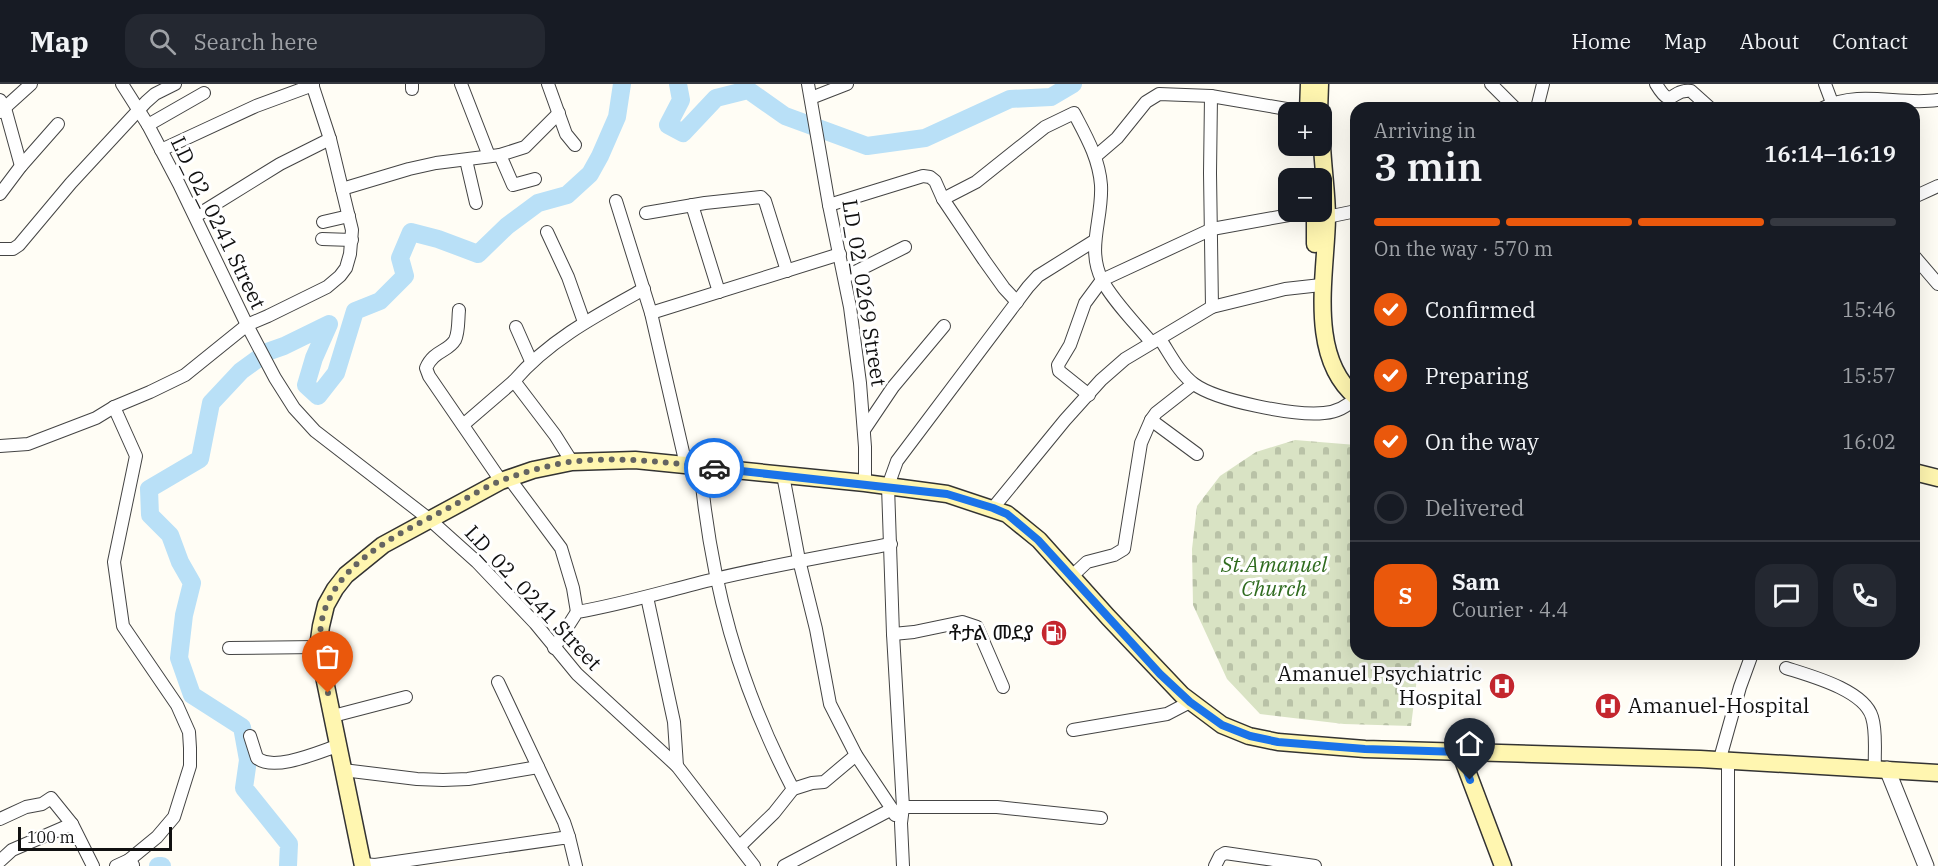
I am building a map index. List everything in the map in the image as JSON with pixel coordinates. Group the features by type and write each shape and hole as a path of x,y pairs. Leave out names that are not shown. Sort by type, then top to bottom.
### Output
{"main road":[{"path":"1307,102 1309,84"},
{"path":"1319,102 1320,84"},
{"path":"1321,222 1317,286 1336,375 1350,397"},
{"path":"363,865 318,647 326,605 335,589 346,575 383,545 505,479 533,470 572,462 619,459 866,483 947,494 1007,514 1038,540 1160,674 1190,702 1222,725 1250,736 1278,742 1365,749 1583,755 1938,773"},
{"path":"1460,752 1503,866"}],"street":[{"path":"21,166 2,107 31,84"},
{"name":"LD_02_0241 Street","path":"122,84 148,125 196,216 250,330 275,378 294,408 315,431 429,519 477,562 535,623 577,674 677,766 754,866"},
{"path":"0,249 13,249 19,245 71,183 138,110 155,94 175,84"},
{"path":"461,84 495,156 513,185 535,179"},
{"path":"548,84 566,134 575,145"},
{"path":"807,84 811,98 847,84"},
{"path":"1491,84 1509,102"},
{"path":"1538,102 1543,84"},
{"path":"1656,84 1667,98 1672,98 1680,92 1691,92 1703,102"},
{"path":"1825,84 1829,102"},
{"path":"0,446 28,444 96,418 114,407 185,375 250,330 327,287 346,268 352,240 349,216 330,139 313,85 246,111 161,150"},
{"path":"148,125 204,93"},
{"path":"1096,156 1117,138 1146,102 1159,94 1211,96 1278,107"},
{"path":"1211,96 1212,307"},
{"name":"LD_02_0269 Street","path":"811,98 856,347 864,430 866,483"},
{"path":"1842,102 1854,98 1910,102 1938,100"},
{"path":"943,199 976,182 1045,127 1074,112 1096,156 1101,184 1098,226 1094,241 1102,280 1193,384 1223,398 1297,413 1324,413 1350,404"},
{"path":"342,189 409,169 436,163 495,156 525,147 559,113"},
{"path":"0,194 58,124"},
{"path":"196,216 280,164 330,139"},
{"path":"466,160 476,203"},
{"path":"829,204 923,176 930,177 935,181 943,199 984,260 1017,302"},
{"path":"1920,194 1938,186"},
{"path":"646,213 760,197 765,201 786,271"},
{"path":"616,201 651,313 693,466 705,516 715,579 746,685 763,728 793,789"},
{"path":"692,205 719,292"},
{"path":"1332,213 1350,212"},
{"path":"323,222 349,216"},
{"path":"1089,395 1059,371 1059,365 1070,345 1085,303 1102,280 1212,229 1278,217"},
{"path":"547,232 568,277 584,322"},
{"path":"322,239 352,240"},
{"path":"903,866 898,808 888,486 897,461 1038,276 1094,241"},
{"path":"845,277 905,248"},
{"path":"651,313 840,254"},
{"path":"1920,263 1938,284"},
{"path":"993,508 1101,380 1125,359 1212,307 1286,289 1317,286"},
{"path":"463,425 514,381 531,362 584,322 644,290"},
{"path":"459,310 456,338 452,344 431,357 426,368 429,376 463,425 561,548 577,612"},
{"path":"864,430 893,387 944,326"},
{"path":"516,327 531,362"},
{"path":"514,381 555,435 572,462"},
{"path":"1071,577 1087,562 1120,553 1124,549 1141,443 1151,420 1193,384"},
{"path":"114,407 135,456 114,562 123,626 177,705 189,732 190,748 190,766 174,817 131,863 116,866"},
{"path":"1151,420 1197,454"},
{"path":"783,475 830,704 856,754 898,808"},
{"path":"554,648 577,612 799,560 891,544"},
{"path":"647,597 674,722 677,766"},
{"path":"893,634 962,622 969,623 977,627 1004,687"},
{"path":"229,648 318,647"},
{"path":"1728,866 1724,762 1740,687 1750,660"},
{"path":"1786,668 1854,695 1868,707 1872,717 1881,769 1926,866"},
{"path":"498,682 564,822 576,866"},
{"path":"333,717 406,697"},
{"path":"1073,730 1167,714 1190,702"},
{"path":"250,736 257,759 266,763 301,759 337,746"},
{"path":"740,846 774,813 793,789 824,782 856,754"},
{"path":"343,770 443,780 468,779 538,767"},
{"path":"0,819 26,807 42,804 50,798 55,801 72,824 93,866"},
{"path":"784,866 898,808 997,807 1101,818"},
{"path":"0,861 12,850 72,824"},
{"path":"363,865 569,837"},
{"path":"1215,866 1220,856 1225,853 1316,866"}],"green space":[{"name":"St.Amanuel Church","path":"1295,440 1350,445 1350,660 1419,660 1411,726 1344,724 1260,714 1227,679 1193,605 1192,549 1197,506 1220,476 1256,452"}],"waterway":[{"path":"288,866 289,844 244,788 248,760 242,727 192,695 179,658 184,615 192,583 180,562 170,535 150,515 149,489 200,459 211,403 241,371 267,352 329,324 314,358 306,385 318,396 336,373 355,311 380,301 405,276 400,258 411,232 478,254 507,226 538,203 567,195 590,174 600,156 617,117 622,84"},
{"path":"678,84 681,100 668,125 683,133 716,98 748,90 785,116 867,146 925,138 1010,99 1051,97 1073,84"}],"way so far":[{"path":"328,693 318,647 326,605 346,575 383,545 501,481 552,465 619,459 714,468"}],"place":[{"name":"ቶታል መደያ","path":"1054,633"},
{"name":"Amanuel Psychiatric Hospital","path":"1502,686"},
{"name":"Amanuel-Hospital","path":"1608,706"}],"route":[{"path":"714,468 866,483 947,494 993,508 1007,514 1038,540 1171,685 1222,725 1250,736 1278,742 1365,749 1460,752 1470,780"}]}
